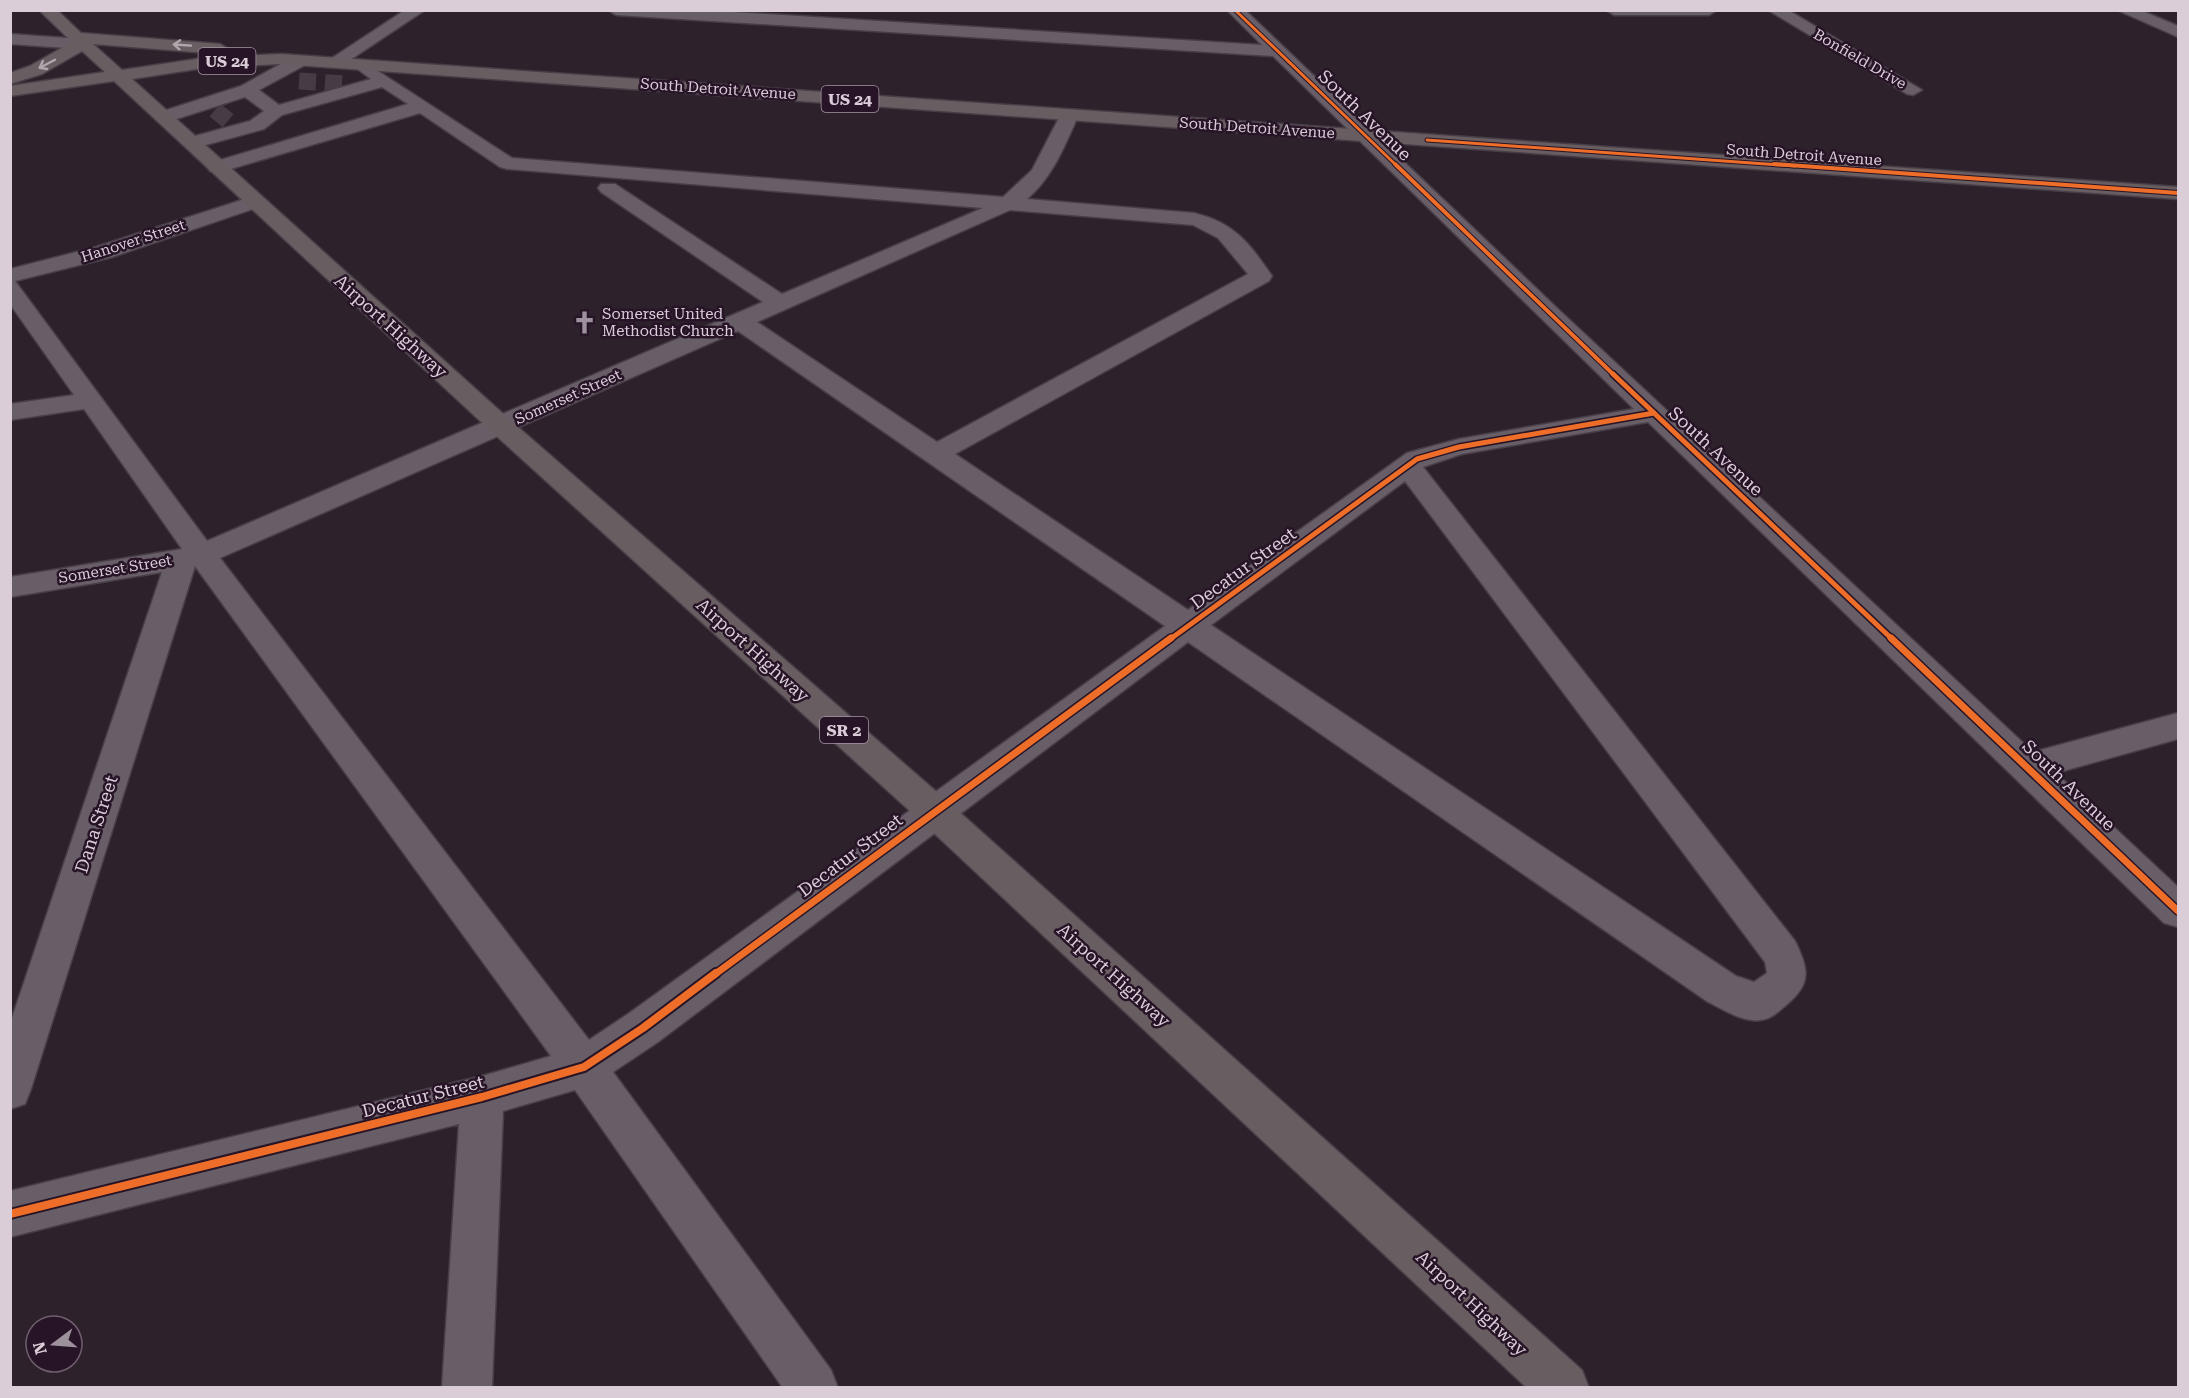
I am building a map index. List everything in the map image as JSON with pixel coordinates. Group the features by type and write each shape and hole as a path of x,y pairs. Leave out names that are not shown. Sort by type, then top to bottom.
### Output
{"main road":[{"name":"Airport Highway","path":"47,10 77,41 121,76 217,167 501,426 934,811 1564,1388"},
{"path":"10,79 36,70 77,41 200,46 281,59"},
{"name":"US 24","path":"10,91 210,62 281,59 335,62"},
{"name":"South Detroit Avenue","path":"335,62 2178,193"}],"street":[{"path":"335,62 417,10"},
{"path":"616,10 1276,51"},
{"name":"South Avenue","path":"1235,10 1654,413 2178,911"},
{"path":"1614,10 1709,10"},
{"name":"Bonfield Drive","path":"1776,10 1913,90"},
{"path":"2125,10 2178,32"},
{"path":"10,39 77,41"},
{"path":"164,117 211,106 247,90 301,60"},
{"path":"361,64 377,83 422,106 507,163 1194,219 1209,222 1231,235 1261,276 936,454"},
{"path":"267,79 299,81"},
{"path":"346,84 377,83"},
{"path":"191,143 236,127 257,125 276,111 377,83"},
{"path":"247,90 276,111"},
{"path":"217,167 422,106"},
{"name":"Somerset Street","path":"10,587 191,557 501,426 1005,205 1037,181 1070,114"},
{"path":"608,188 781,304"},
{"name":"Hanover Street","path":"10,276 104,252 255,202"},
{"path":"10,287 92,400 191,557 584,1067 813,1388"},
{"path":"741,322 1722,989 1742,999 1760,1002 1785,982 1787,969 1781,953 1407,465"},
{"path":"10,412 92,400"},
{"name":"Decatur Street","path":"10,1214 482,1096 584,1067 643,1028 934,811 1189,627 1407,465 1434,453 1459,447 1654,413"},
{"name":"Dana Street","path":"10,1089 191,557"},
{"path":"2028,767 2178,726"},
{"path":"467,1388 482,1096"}],"tunnel":[{"path":"299,81 346,84"},
{"path":"215,110 232,124"}],"cycle path":[{"path":"1235,10 1550,314 2178,911"},
{"path":"1427,140 2178,193"},
{"path":"10,1214 482,1097 584,1067 643,1028 934,811 1417,459 1459,447 1654,413"}],"place":[{"name":"Somerset United Methodist Church","path":"584,323"}]}
